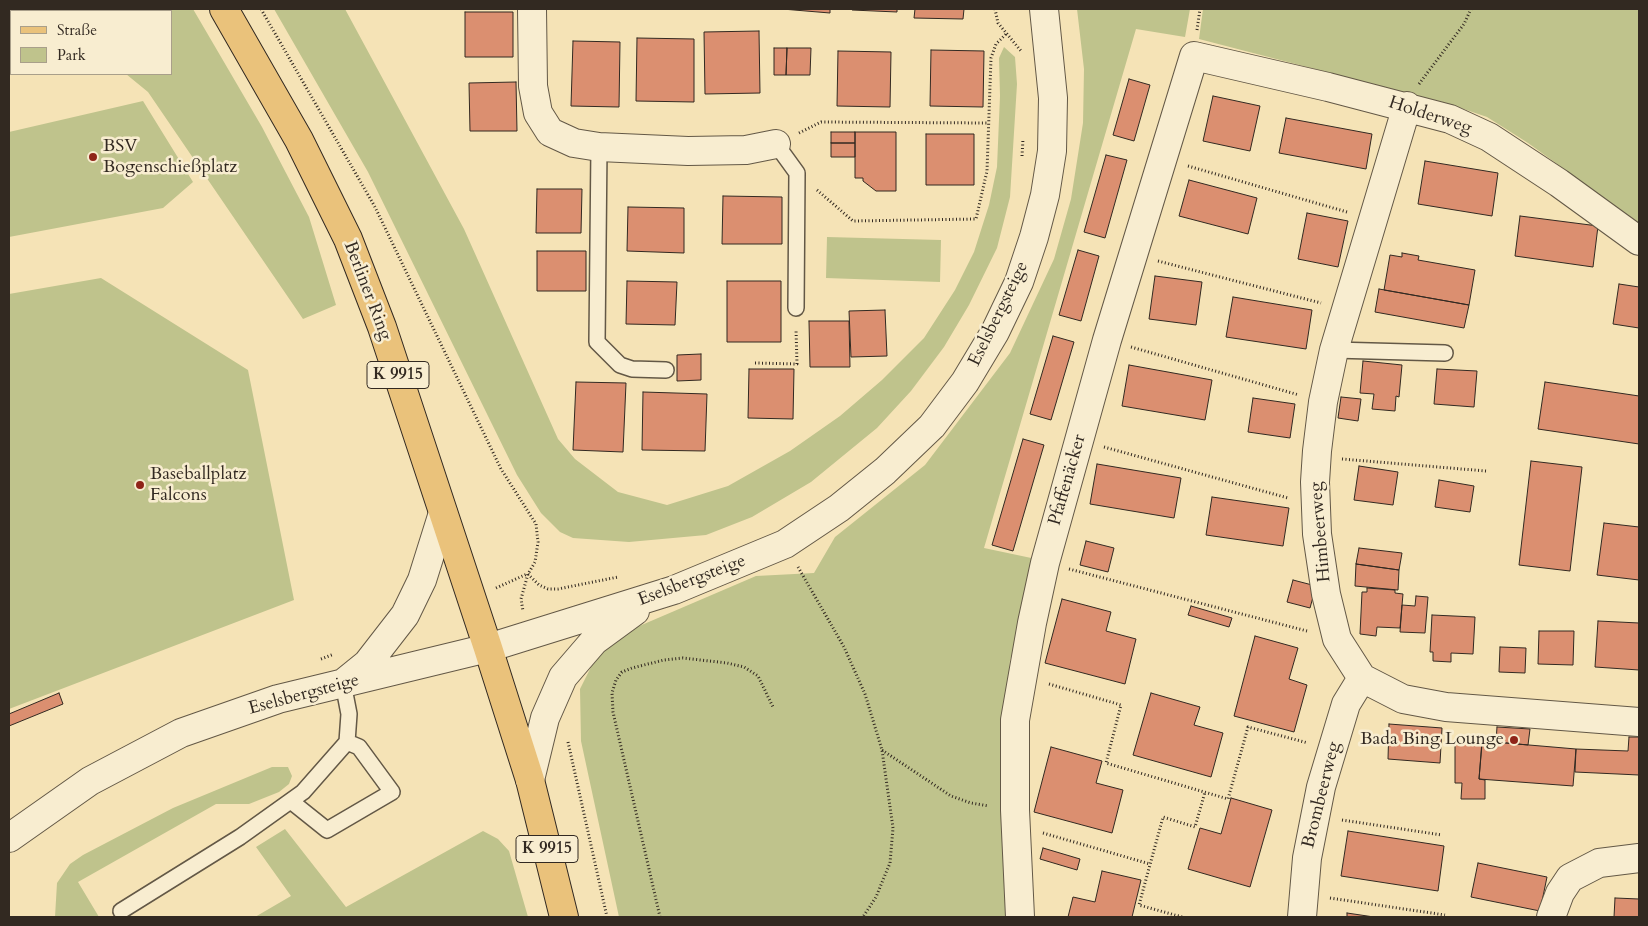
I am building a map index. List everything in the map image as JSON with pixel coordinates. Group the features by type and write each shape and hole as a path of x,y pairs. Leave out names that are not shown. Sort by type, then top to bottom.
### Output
{"main road":[{"name":"Berliner Ring","path":"224,9 299,140 348,239 382,328 488,648"},
{"name":"K 9915","path":"488,648 530,780 564,917"}],"street":[{"path":"532,9 532,86 538,113 550,132 574,144 598,147 688,151 746,150 776,144"},
{"name":"Eselsbergsteige","path":"9,838 90,781 181,733 278,699 488,648 674,590 785,544 839,508 885,471 932,426 965,382 995,332 1019,282 1043,203 1052,151 1052,98 1044,9"},
{"name":"Holderweg","path":"1194,56 1407,106 1450,119 1489,137 1559,183 1639,241"},
{"name":"Pfaffenäcker","path":"1020,917 1015,817 1015,720 1022,676 1045,563 1079,440 1107,340 1194,56"},
{"name":"Himbeerweg","path":"1362,678 1337,639 1321,561 1315,506 1316,457 1323,402 1334,350 1407,106"},
{"path":"343,683 367,664 405,614 422,580 444,513"},
{"path":"530,780 545,718 556,690 571,666 608,629 629,614 674,590"},
{"path":"1362,678 1403,699 1446,707 1639,722"},
{"name":"Brombeerweg","path":"1302,906 1314,816 1346,704 1362,678"},
{"path":"1551,917 1560,893 1570,878 1599,864 1639,858"}],"lane":[{"path":"776,144 797,173 796,308"},
{"path":"598,147 597,342 610,356 632,370 666,370"},
{"path":"1334,350 1446,354"},
{"path":"121,911 292,802 303,792 347,742 349,714 343,683"},
{"path":"292,802 327,830 392,792 359,747 347,742"}],"path":[{"path":"261,9 374,207 501,469 536,524 538,542 534,562 528,574 540,585 553,589 621,576"},
{"path":"995,9 998,23 1023,57"},
{"path":"1407,106 1412,92 1464,24 1471,9"},
{"path":"797,173 853,221 976,219 986,171 991,58 996,44 1006,34"},
{"path":"776,144 821,122 987,123"},
{"path":"1022,159 1023,133"},
{"path":"1162,159 1374,220"},
{"path":"1134,254 1346,310"},
{"path":"755,363 797,364 796,308"},
{"path":"1107,340 1323,402"},
{"path":"1079,440 1315,506"},
{"path":"1316,457 1486,471"},
{"path":"785,544 844,647 865,694 882,750 892,828 890,863 876,897 862,917"},
{"path":"1045,563 1337,639"},
{"path":"660,917 613,712 612,693 616,680 622,672 655,662 683,658 719,661 744,667 758,676 773,707"},
{"path":"1022,676 1122,706 1106,763 1228,799 1248,727 1332,749"},
{"path":"882,750 950,796 1150,864"},
{"path":"1182,917 1139,905 1163,817 1195,827 1205,792"},
{"path":"1314,816 1442,835"},
{"path":"602,895 607,917"},
{"path":"1302,906 1446,915"}],"green space":[{"path":"193,9 262,127 309,217 336,305 303,319 148,92 127,75 172,75 172,10 72,10"},
{"path":"274,9 345,9 464,229 558,439 575,459 618,492 667,505 728,486 790,451 840,416 882,380 924,338 955,290 974,252 989,205 997,167 1000,96 999,58 1004,47 1015,57 1017,84 1010,197 997,248 969,305 944,347 911,391 877,428 811,482 752,517 706,535 629,542 573,538 560,532 541,513 517,475 368,172"},
{"path":"1077,9 1190,9 1185,37 1136,29 984,548 1036,559 1020,630 1010,660 1005,720 1010,917 619,917 581,741 580,689 597,655 630,630 756,576 814,573 835,537 925,465 1010,353 1054,259 1071,199 1083,123 1084,69"},
{"path":"1203,9 1639,9 1639,223 1528,143 1487,117 1446,103 1199,39"},
{"name":"BSV Bogenschießplatz","path":"143,101 193,182 163,208 9,237 9,132"},
{"path":"827,237 941,240 940,282 826,278"},
{"name":"Baseballplatz Falcons","path":"101,278 248,370 294,600 9,709 9,294"},
{"path":"272,767 288,767 292,776 289,784 279,792 249,804 216,804 78,882 99,917 55,917 57,883 70,864 83,855 173,808"},
{"path":"285,829 346,907 483,831 498,839 509,851 528,917 255,917 291,896 256,847"}],"building":[{"path":"782,9 830,9 830,13"},
{"path":"897,9 897,12 852,10"},
{"path":"915,9 964,9 963,19 914,18"},
{"path":"465,12 513,12 513,57 465,57"},
{"path":"759,31 760,93 705,94 704,32"},
{"path":"637,38 694,39 694,102 636,101"},
{"path":"573,41 620,42 619,107 571,106"},
{"path":"774,48 787,48 786,75 774,75"},
{"path":"787,48 811,48 810,75 786,75"},
{"path":"931,50 984,51 983,107 930,106"},
{"path":"838,51 891,52 890,107 837,106"},
{"path":"1129,79 1150,85 1134,141 1113,135"},
{"path":"516,82 517,131 470,131 469,83"},
{"path":"1213,96 1260,106 1250,151 1203,141"},
{"path":"1286,118 1372,134 1366,169 1279,153"},
{"path":"831,132 855,132 855,143 831,143"},
{"path":"855,132 896,132 896,191 876,191 863,181 863,178 855,178"},
{"path":"926,134 974,134 974,185 926,185"},
{"path":"831,143 855,143 855,157 831,157"},
{"path":"1106,155 1127,160 1105,238 1084,232"},
{"path":"1425,161 1498,173 1492,216 1418,204"},
{"path":"1189,180 1257,198 1248,234 1179,216"},
{"path":"537,189 582,189 581,233 536,233"},
{"path":"723,196 782,197 782,244 722,244"},
{"path":"628,207 684,208 684,253 627,251"},
{"path":"1307,213 1348,221 1338,267 1298,259"},
{"path":"1520,216 1598,226 1593,267 1515,256"},
{"path":"1078,250 1099,256 1081,321 1059,315"},
{"path":"537,251 586,251 586,291 537,291"},
{"path":"1402,253 1419,256 1418,260 1475,270 1469,305 1384,290 1390,255 1402,257"},
{"path":"1155,276 1202,282 1196,325 1149,319"},
{"path":"627,281 677,282 675,325 626,324"},
{"path":"727,281 781,281 781,342 727,342"},
{"path":"1619,284 1639,287 1639,328 1613,324"},
{"path":"1379,289 1469,305 1464,328 1375,312"},
{"path":"1233,297 1312,310 1306,349 1226,337"},
{"path":"885,310 887,356 851,357 849,311"},
{"path":"809,321 849,321 850,367 810,367"},
{"path":"1053,336 1074,342 1051,420 1030,414"},
{"path":"701,354 701,380 677,381 677,355"},
{"path":"1363,361 1402,365 1399,397 1396,396 1395,411 1372,409 1374,394 1360,393"},
{"path":"1129,365 1212,380 1205,420 1122,406"},
{"path":"749,369 794,369 793,419 748,418"},
{"path":"1437,369 1477,371 1474,407 1434,404"},
{"path":"576,382 626,383 623,452 573,450"},
{"path":"1545,382 1639,396 1639,444 1538,429"},
{"path":"643,392 707,394 705,451 642,450"},
{"path":"1341,397 1361,399 1358,421 1338,418"},
{"path":"1253,398 1295,404 1290,438 1248,432"},
{"path":"1023,439 1044,445 1013,551 992,545"},
{"path":"1531,461 1582,467 1570,571 1519,565"},
{"path":"1097,464 1181,478 1174,518 1090,504"},
{"path":"1359,466 1398,472 1393,505 1354,500"},
{"path":"1439,480 1474,486 1470,512 1435,507"},
{"path":"1212,497 1289,508 1283,546 1206,535"},
{"path":"1604,523 1639,527 1639,580 1597,575"},
{"path":"1086,541 1114,548 1108,572 1080,565"},
{"path":"1359,548 1402,553 1399,570 1356,564"},
{"path":"1356,564 1399,570 1398,590 1355,586"},
{"path":"1293,580 1316,586 1310,608 1287,602"},
{"path":"1367,588 1395,590 1395,593 1403,594 1400,628 1377,627 1376,636 1360,634 1362,592 1367,592"},
{"path":"1416,596 1428,597 1425,633 1400,632 1402,605 1415,606"},
{"path":"1062,599 1111,612 1106,631 1136,639 1125,684 1045,663"},
{"path":"1191,606 1232,618 1229,627 1188,615"},
{"path":"1432,615 1475,617 1473,654 1451,653 1451,662 1433,661 1433,652 1430,652"},
{"path":"1598,621 1639,623 1639,670 1595,667"},
{"path":"1539,631 1574,631 1573,665 1538,664"},
{"path":"1255,636 1298,648 1289,679 1307,685 1294,732 1234,716"},
{"path":"1500,647 1526,648 1525,673 1499,672"},
{"path":"59,693 63,704 9,726 9,714"},
{"path":"1151,693 1200,707 1194,725 1223,733 1211,777 1133,755"},
{"path":"1389,724 1442,728 1440,763 1388,759"},
{"path":"1497,727 1530,729 1528,745 1496,742"},
{"path":"1629,737 1639,737 1639,775 1575,772 1576,749 1628,751"},
{"path":"1482,741 1576,749 1573,786 1479,779"},
{"path":"1455,742 1482,744 1479,779 1485,780 1485,799 1461,799 1462,783 1455,783"},
{"path":"1051,747 1102,761 1096,783 1123,790 1112,833 1034,812"},
{"path":"1231,798 1272,810 1250,887 1188,869 1200,828 1221,834"},
{"path":"1348,831 1444,846 1438,891 1341,876"},
{"path":"1043,848 1080,859 1077,870 1040,859"},
{"path":"1478,863 1547,877 1540,911 1471,897"},
{"path":"1102,871 1141,880 1132,917 1068,917 1073,897 1095,902"},
{"path":"1615,898 1639,899 1639,917 1614,917"},
{"path":"1347,913 1374,917 1347,917"}],"place":[{"name":"BSV Bogenschießplatz","path":"93,157"},
{"name":"Baseballplatz Falcons","path":"140,485"},
{"name":"Bada Bing Lounge","path":"1514,740"}]}
